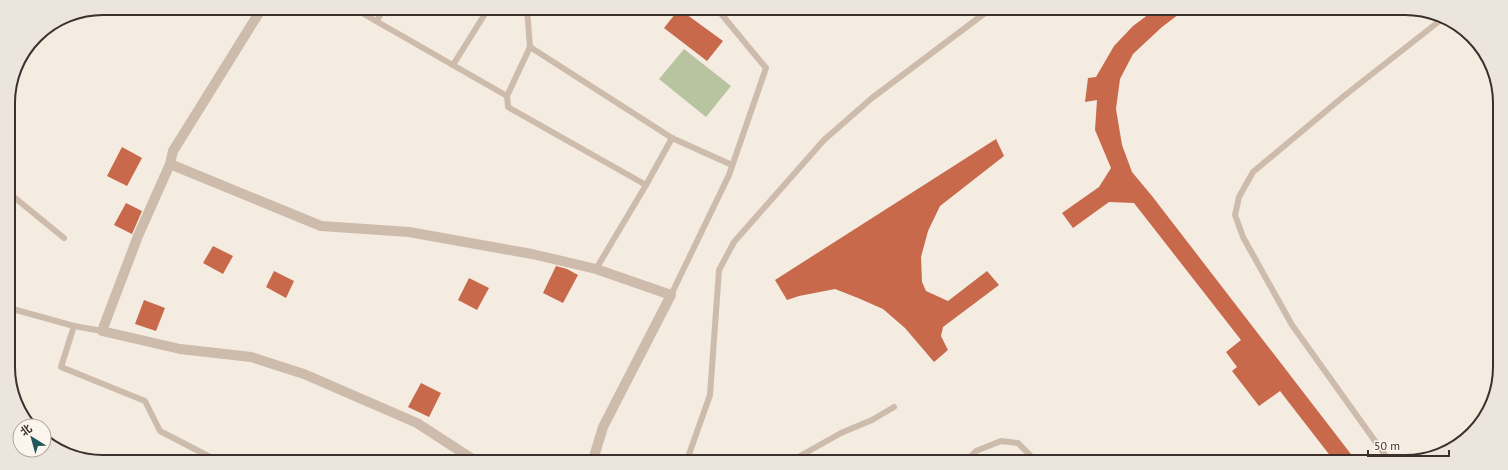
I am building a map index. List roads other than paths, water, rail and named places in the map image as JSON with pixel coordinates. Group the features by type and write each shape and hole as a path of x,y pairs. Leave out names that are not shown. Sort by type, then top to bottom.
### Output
{"street":[{"path":"258,15 173,151 170,164 138,236 102,331 180,350 251,357 304,374 417,423 466,455"},
{"path":"170,164 321,226 409,232 532,254 596,269 671,295 603,427 595,455"}],"lane":[{"path":"366,15 507,96"},
{"path":"377,21 380,15"},
{"path":"454,65 484,15"},
{"path":"527,15 530,47 507,96 508,107 646,185"},
{"path":"671,295 729,175 766,68 722,15"},
{"path":"689,455 710,395 718,270 734,242 824,140 872,98 982,15"},
{"path":"1385,455 1292,325 1243,237 1235,215 1240,197 1253,172 1344,96 1438,22"},
{"path":"530,47 672,138 732,165"},
{"path":"596,269 672,138"},
{"path":"15,198 64,238"},
{"path":"15,310 74,326 102,331"},
{"path":"74,326 61,367 145,401 160,431 206,455"},
{"path":"802,455 841,434 872,420 894,407"},
{"path":"972,455 976,451 1001,441 1018,443 1030,455"}]}
